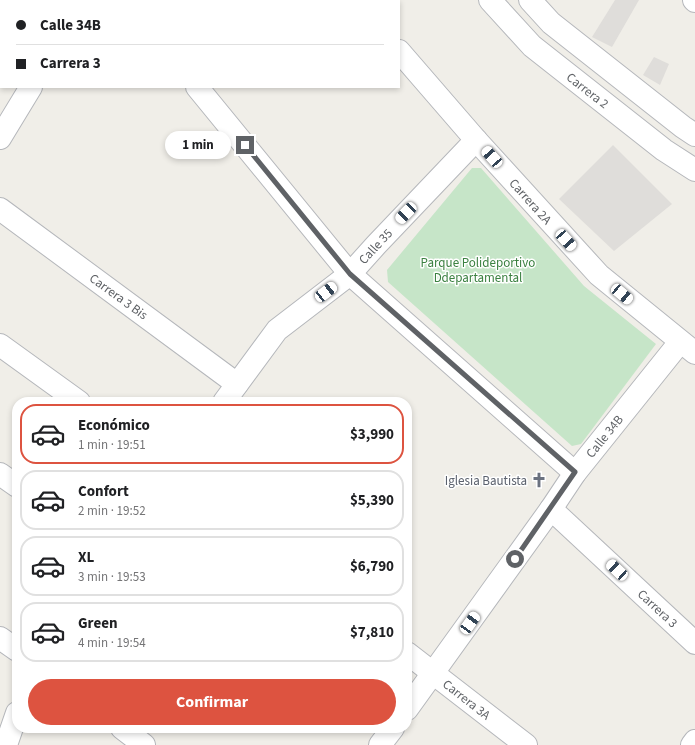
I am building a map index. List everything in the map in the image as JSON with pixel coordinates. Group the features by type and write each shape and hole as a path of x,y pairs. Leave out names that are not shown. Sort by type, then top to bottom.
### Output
{"street":[{"name":"Carrera 2","path":"490,0 532,46 664,150 695,170"},
{"path":"530,0 551,23 695,135"},
{"name":"Carrera 2A","path":"400,52 476,140 598,276 687,348"},
{"path":"0,138 30,88"},
{"path":"198,88 350,274 575,472"},
{"name":"Calle 35","path":"228,397 277,330 350,274 376,244 476,140"},
{"name":"Carrera 3 Bis","path":"0,209 237,384"},
{"path":"0,345 72,397"},
{"name":"Calle 34B","path":"412,702 551,509 575,472 687,348"},
{"path":"0,474 12,482"},
{"name":"Carrera 3","path":"551,509 695,643"},
{"path":"0,638 12,646"},
{"name":"Carrera 3A","path":"412,657 526,745"},
{"path":"6,745 12,728"},
{"path":"128,733 144,745"},
{"path":"380,745 389,733"},
{"path":"692,745 695,741"}],"shaded area":[{"path":"615,0 639,0 612,47 592,37"},
{"path":"654,57 669,64 660,85 643,75"},
{"path":"613,145 672,204 614,251 559,199"}],"green space":[{"name":"Parque Polideportivo Ddepartamental","path":"472,168 481,168 584,286 656,344 581,444 572,446 388,282 387,270"}],"place":[{"name":"Iglesia Bautista","path":"539,480"}],"route":[{"path":"245,145 350,274 575,472 551,509 515,559"}]}
